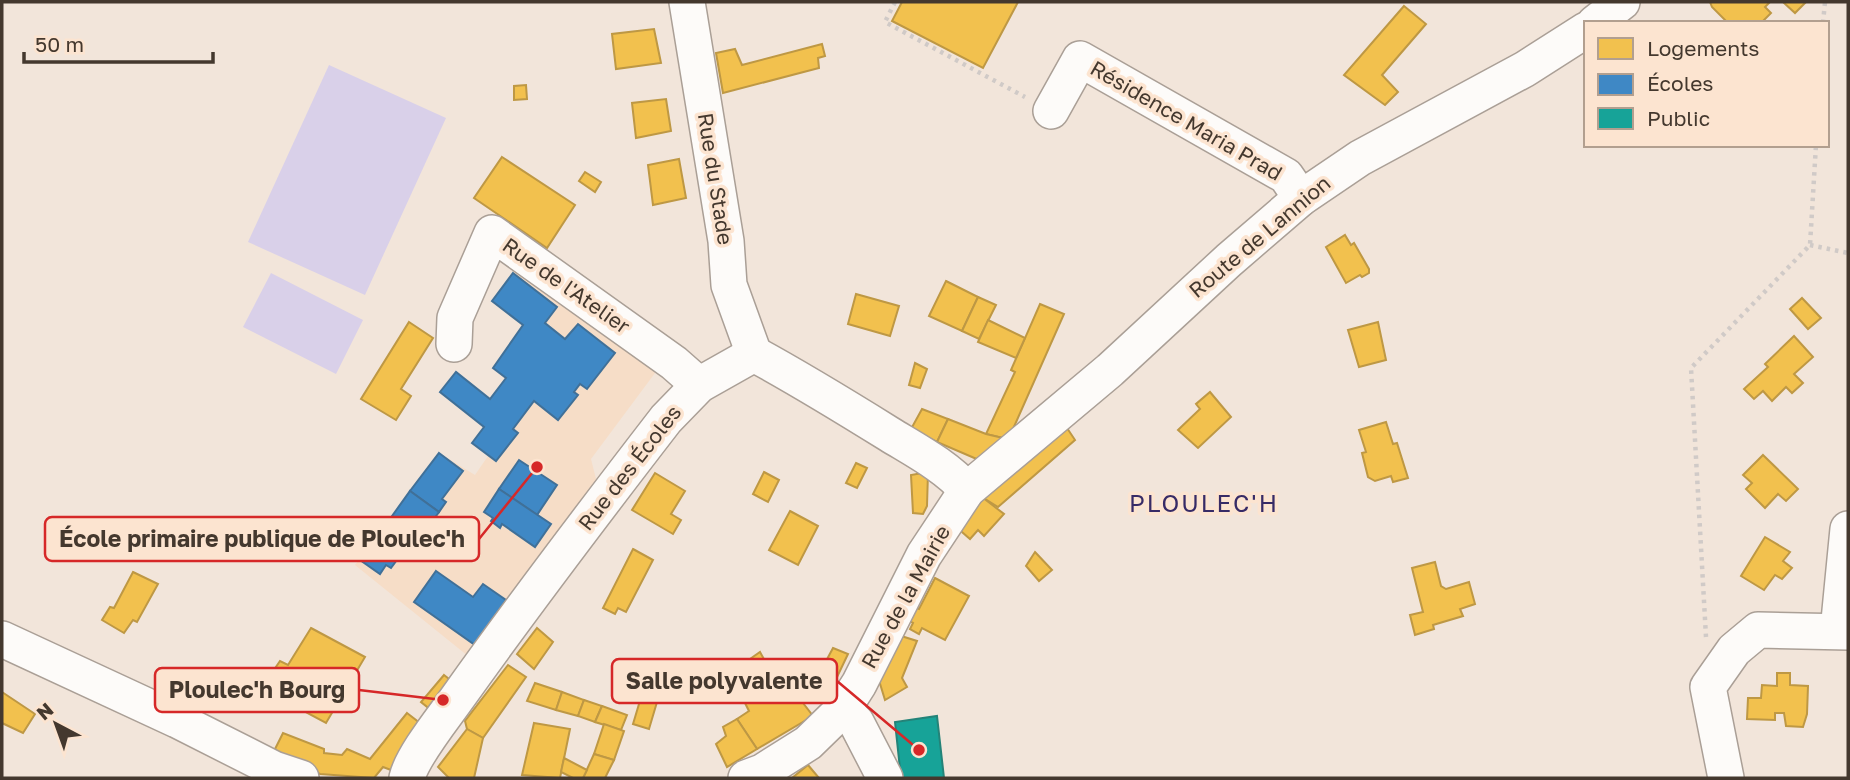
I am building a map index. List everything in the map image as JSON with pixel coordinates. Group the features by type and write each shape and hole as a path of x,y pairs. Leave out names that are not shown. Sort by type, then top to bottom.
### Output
{"street":[{"name":"Rue du Stade","path":"687,2 726,240 729,285 754,354"},
{"path":"1598,21 1622,2"},
{"name":"Route de Lannion","path":"967,490 1110,370 1229,260 1301,198 1360,158 1524,69 1584,31"},
{"name":"Résidence Maria Prad","path":"1051,111 1080,59 1286,176 1301,198"},
{"name":"Rue de l'Atelier","path":"454,344 455,318 492,233 674,363 699,385"},
{"name":"Rue des Écoles","path":"407,778 409,770 437,728 570,545 666,419 699,385 754,354"},
{"path":"754,354 817,389 912,448 957,479 967,490"},
{"name":"Rue de la Mairie","path":"746,778 762,772 808,743 843,709 859,684 924,555 967,490"},
{"path":"1726,778 1709,687 1734,650 1758,631 1843,631 1848,529"},
{"path":"2,639 177,720 274,769 301,778"},
{"path":"843,709 856,722 885,778"}],"path":[{"path":"895,2 885,22 1051,111"},
{"path":"1823,21 1825,2"},
{"path":"1709,687 1692,368 1810,244 1816,147"},
{"path":"1810,244 1848,253"}],"shaded area":[{"path":"329,65 446,118 365,295 248,242"},
{"path":"515,265 658,369 591,459 597,483 468,656 355,565 439,453 475,475 488,456 472,443 484,427 440,392 456,372 490,399 505,379 493,368 523,325 492,301 513,274"},
{"path":"271,273 363,320 336,374 243,327"}],"building: Logements":[{"path":"902,2 1018,2 983,68 892,21"},
{"path":"1710,2 1770,2 1765,7 1771,13 1763,21 1726,21"},
{"path":"1783,2 1806,2 1795,13"},
{"path":"1404,6 1426,24 1382,75 1398,92 1385,105 1344,75"},
{"path":"654,29 661,63 616,69 612,34"},
{"path":"822,44 825,56 818,58 819,68 723,93 716,53 735,49 742,65"},
{"path":"526,85 527,99 514,100 514,86"},
{"path":"666,99 671,131 636,138 632,103"},
{"path":"502,157 575,205 547,248 474,198"},
{"path":"679,159 686,198 653,205 648,165"},
{"path":"585,172 601,182 595,192 579,181"},
{"path":"1345,235 1351,245 1354,243 1369,269 1369,273 1346,283 1326,247"},
{"path":"946,281 978,297 962,331 929,316"},
{"path":"856,294 899,306 890,336 848,324"},
{"path":"978,297 996,305 979,339 962,331"},
{"path":"1802,298 1821,318 1808,329 1790,309"},
{"path":"1040,304 1064,314 1013,429 1003,438 986,434 1015,372 1011,370"},
{"path":"988,320 1025,338 1016,358 978,342"},
{"path":"409,322 433,338 401,389 411,396 396,420 361,399"},
{"path":"1378,322 1386,360 1359,367 1348,330"},
{"path":"1794,336 1813,357 1794,374 1803,383 1792,393 1786,387 1772,401 1763,391 1754,399 1744,389 1768,367 1765,364"},
{"path":"915,363 927,369 920,388 909,385"},
{"path":"1210,392 1231,417 1198,448 1178,430 1200,409 1196,404"},
{"path":"922,409 948,419 937,442 911,429"},
{"path":"948,419 1003,438 979,460 937,442"},
{"path":"1386,422 1393,444 1397,443 1408,478 1393,482 1391,476 1375,481 1368,477 1362,453 1366,452 1359,430"},
{"path":"1065,425 1075,440 998,507 982,497"},
{"path":"1763,455 1798,489 1786,501 1778,494 1765,508 1746,489 1752,483 1743,475"},
{"path":"856,463 867,468 857,488 846,483"},
{"path":"764,472 779,480 768,502 753,494"},
{"path":"928,472 927,506 923,514 913,513 911,475"},
{"path":"655,473 685,491 671,514 681,520 673,534 632,510"},
{"path":"982,497 1004,514 984,536 978,530 970,539 955,526"},
{"path":"790,511 818,526 798,565 769,550"},
{"path":"1765,537 1790,552 1783,561 1792,568 1782,579 1775,575 1764,590 1741,576"},
{"path":"633,549 653,560 626,612 618,608 615,614 603,608"},
{"path":"1035,552 1052,570 1039,581 1026,566"},
{"path":"1435,562 1441,586 1446,589 1469,582 1475,604 1460,609 1463,616 1433,625 1434,629 1415,635 1410,615 1423,612 1412,568"},
{"path":"133,572 158,584 137,622 133,620 124,633 102,620 110,607 114,608"},
{"path":"935,578 969,596 945,640 922,628 919,634 910,629 913,623 906,619 913,606 919,609"},
{"path":"311,628 365,657 326,723 272,694 277,683 269,677 280,661 288,665"},
{"path":"537,628 553,642 534,669 517,654"},
{"path":"898,635 917,641 902,678 907,687 885,700 878,677"},
{"path":"833,648 848,654 829,694 812,687"},
{"path":"760,652 777,683 786,681 813,716 757,749 737,719 749,711 730,673"},
{"path":"508,665 526,677 483,738 467,729 465,721"},
{"path":"1777,673 1790,673 1790,685 1808,686 1807,714 1803,727 1786,726 1784,713 1775,713 1775,720 1747,719 1748,698 1761,698 1762,685 1777,686"},
{"path":"444,675 454,683 431,710 421,702"},
{"path":"535,683 562,692 556,710 527,701"},
{"path":"2,692 35,714 23,733 2,723"},
{"path":"562,692 584,700 578,716 556,710"},
{"path":"642,694 657,702 649,729 633,724"},
{"path":"584,700 602,706 595,722 578,716"},
{"path":"602,706 627,715 621,730 595,722"},
{"path":"407,713 425,727 391,770 383,767 374,778 320,774 273,753 283,733 324,749 324,753 342,755 347,749 370,759"},
{"path":"737,719 757,749 727,767 716,744 726,736 723,727"},
{"path":"534,723 570,729 560,778 522,775"},
{"path":"604,724 624,731 614,760 594,754"},
{"path":"467,729 483,738 474,778 449,778 438,767"},
{"path":"594,754 614,760 605,778 583,778"},
{"path":"564,758 587,770 583,778 573,778 561,772"},
{"path":"808,765 819,778 792,778"}],"building: Écoles":[{"path":"513,273 557,307 545,323 565,339 578,324 615,353 587,389 580,384 574,392 578,395 558,420 534,401 513,429 518,433 496,461 472,443 484,427 440,392 456,372 490,399 506,378 493,368 523,325 492,301"},
{"path":"439,453 463,471 442,499 446,502 439,512 410,491"},
{"path":"519,460 557,485 537,515 499,489"},
{"path":"499,489 551,524 535,547 502,524 500,528 491,521 493,518 484,512"},
{"path":"410,491 439,512 415,545 387,523"},
{"path":"387,523 411,541 391,568 386,565 380,574 360,560"},
{"path":"436,571 473,597 483,584 506,600 475,645 414,602"}],"building: Public":[{"path":"937,716 944,778 901,778 895,722"}],"place":[{"name":"École primaire publique de Ploulec'h","path":"537,467"},
{"name":"Ploulec'h Bourg","path":"443,700"},
{"name":"Salle polyvalente","path":"919,750"}],"district":[{"name":"PLOULEC'H","path":"1204,504"}]}
